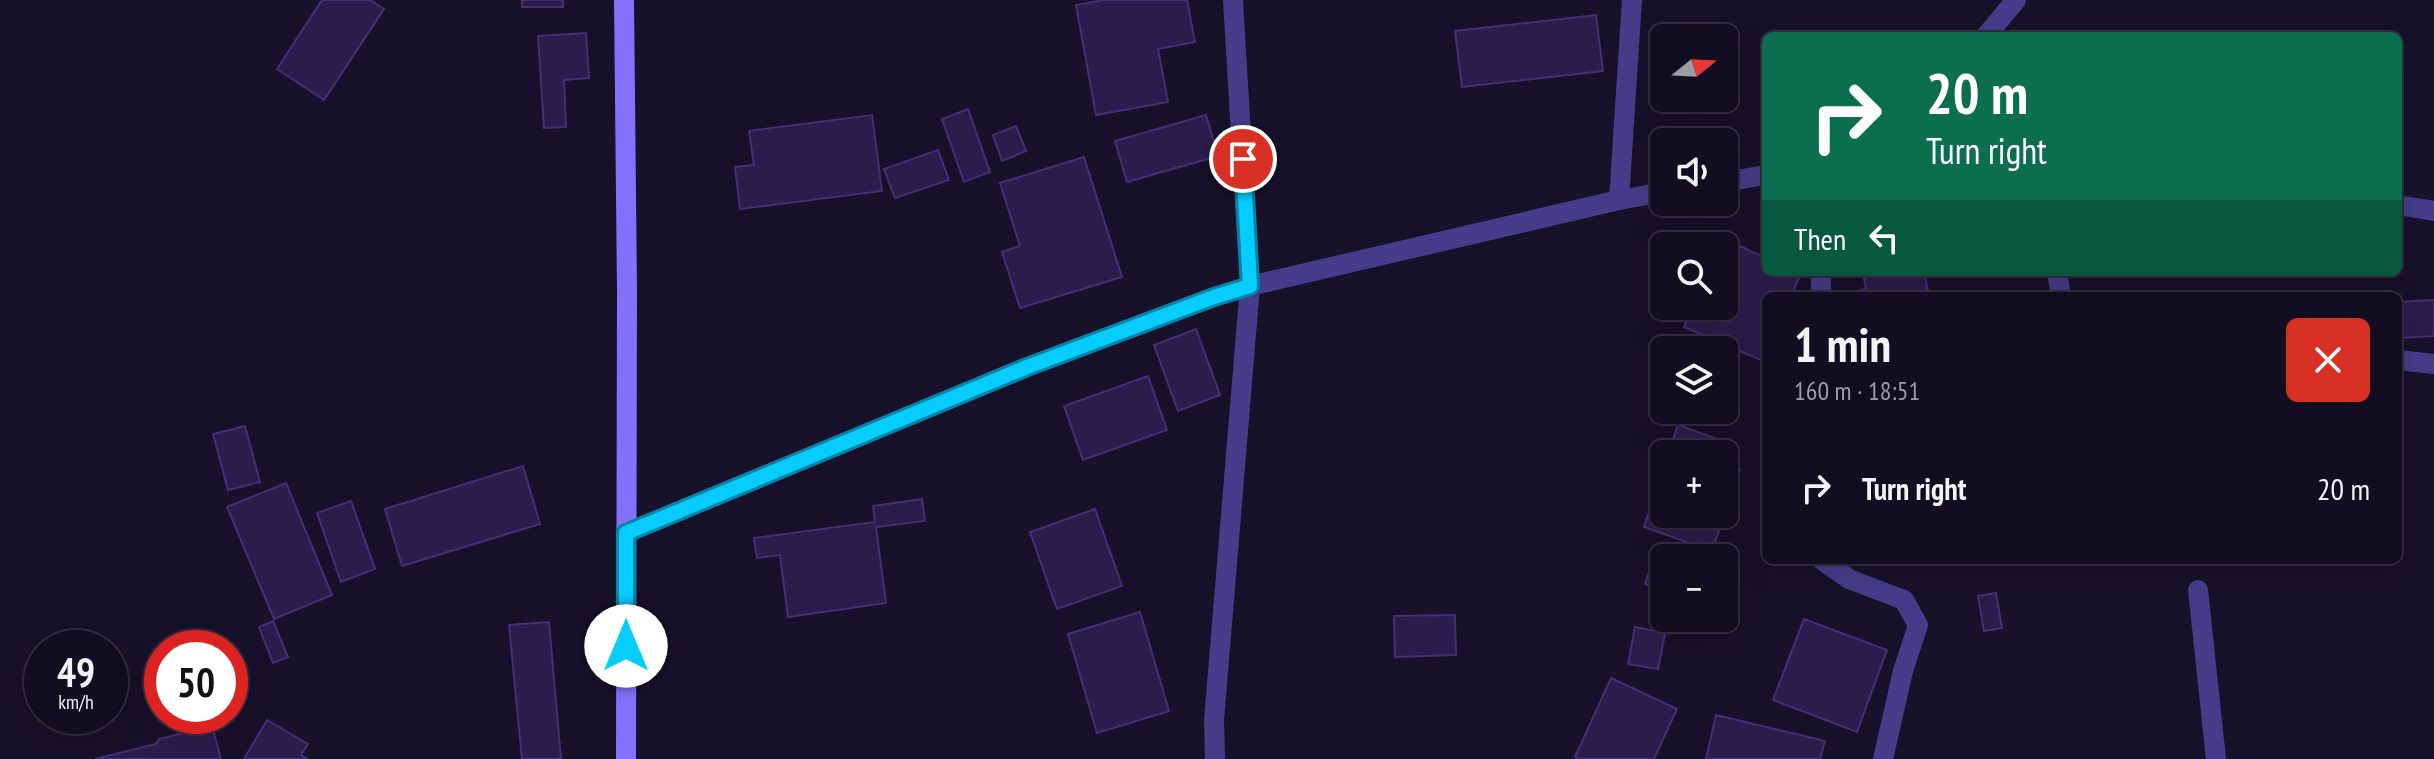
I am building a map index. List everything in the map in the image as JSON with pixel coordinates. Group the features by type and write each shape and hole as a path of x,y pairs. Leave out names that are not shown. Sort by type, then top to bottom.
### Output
{"main road":[{"path":"624,0 626,759"}],"street":[{"path":"1215,759 1214,720 1250,286 1233,0"},
{"path":"1619,200 1632,0"},
{"path":"1989,32 2016,0"},
{"path":"1738,180 1762,176"},
{"path":"626,533 1027,367 1214,297 1250,286 1650,194"},
{"path":"2402,206 2434,211"},
{"path":"2402,360 2434,364"},
{"path":"1828,564 1849,579 1904,600 1918,625 1903,671 1883,759"},
{"path":"2198,590 2216,759"}],"building":[{"path":"322,0 370,0 384,9 324,100 277,69"},
{"path":"522,0 563,0 563,7 522,7"},
{"path":"1104,0 1187,0 1195,42 1158,49 1168,102 1096,115 1076,5"},
{"path":"1596,15 1603,71 1462,87 1455,31"},
{"path":"586,33 589,78 564,80 566,127 544,128 538,36"},
{"path":"968,109 990,172 964,182 942,119"},
{"path":"872,115 882,191 740,209 735,167 754,165 749,131"},
{"path":"1206,115 1218,156 1127,182 1115,141"},
{"path":"1016,126 1026,151 1002,161 993,135"},
{"path":"938,150 949,180 895,198 884,169"},
{"path":"1084,157 1122,277 1020,308 1002,252 1020,246 1000,183"},
{"path":"1738,245 1762,256 1762,276 1800,276 1793,292 1762,292 1762,361 1738,350 1738,336 1705,336 1684,327 1687,320 1738,320"},
{"path":"1864,276 1925,276 1928,292 1854,292 1866,289"},
{"path":"2434,300 2434,336 2402,338 2402,302"},
{"path":"1196,329 1220,395 1178,411 1154,345"},
{"path":"1148,376 1167,430 1083,460 1064,406"},
{"path":"1678,425 1720,440 1673,440"},
{"path":"245,426 260,482 228,490 213,434"},
{"path":"523,466 540,524 402,566 385,509"},
{"path":"286,483 332,595 274,619 227,507"},
{"path":"922,499 925,521 876,527 886,603 788,617 780,555 757,558 754,538 875,522 873,506"},
{"path":"351,501 375,569 341,582 317,513"},
{"path":"1095,509 1122,586 1057,609 1030,532"},
{"path":"1650,509 1650,528 1720,528 1714,544 1692,544 1644,527"},
{"path":"1650,569 1650,586 1645,584"},
{"path":"1996,593 2002,628 1984,631 1978,596"},
{"path":"1140,612 1169,711 1097,733 1068,634"},
{"path":"1455,615 1456,655 1395,657 1394,616"},
{"path":"1804,619 1887,650 1857,732 1773,700"},
{"path":"273,621 288,657 273,663 259,627"},
{"path":"549,622 561,759 522,759 509,625"},
{"path":"1635,627 1665,633 1658,669 1628,664"},
{"path":"1611,678 1677,709 1654,759 1575,757"},
{"path":"1716,715 1825,741 1820,759 1706,759"},
{"path":"267,720 308,744 301,755 308,759 244,759"},
{"path":"179,734 214,734 221,759 95,759 156,744 159,739"}],"route":[{"path":"626,646 626,533 1027,367 1250,286 1243,159"}]}
